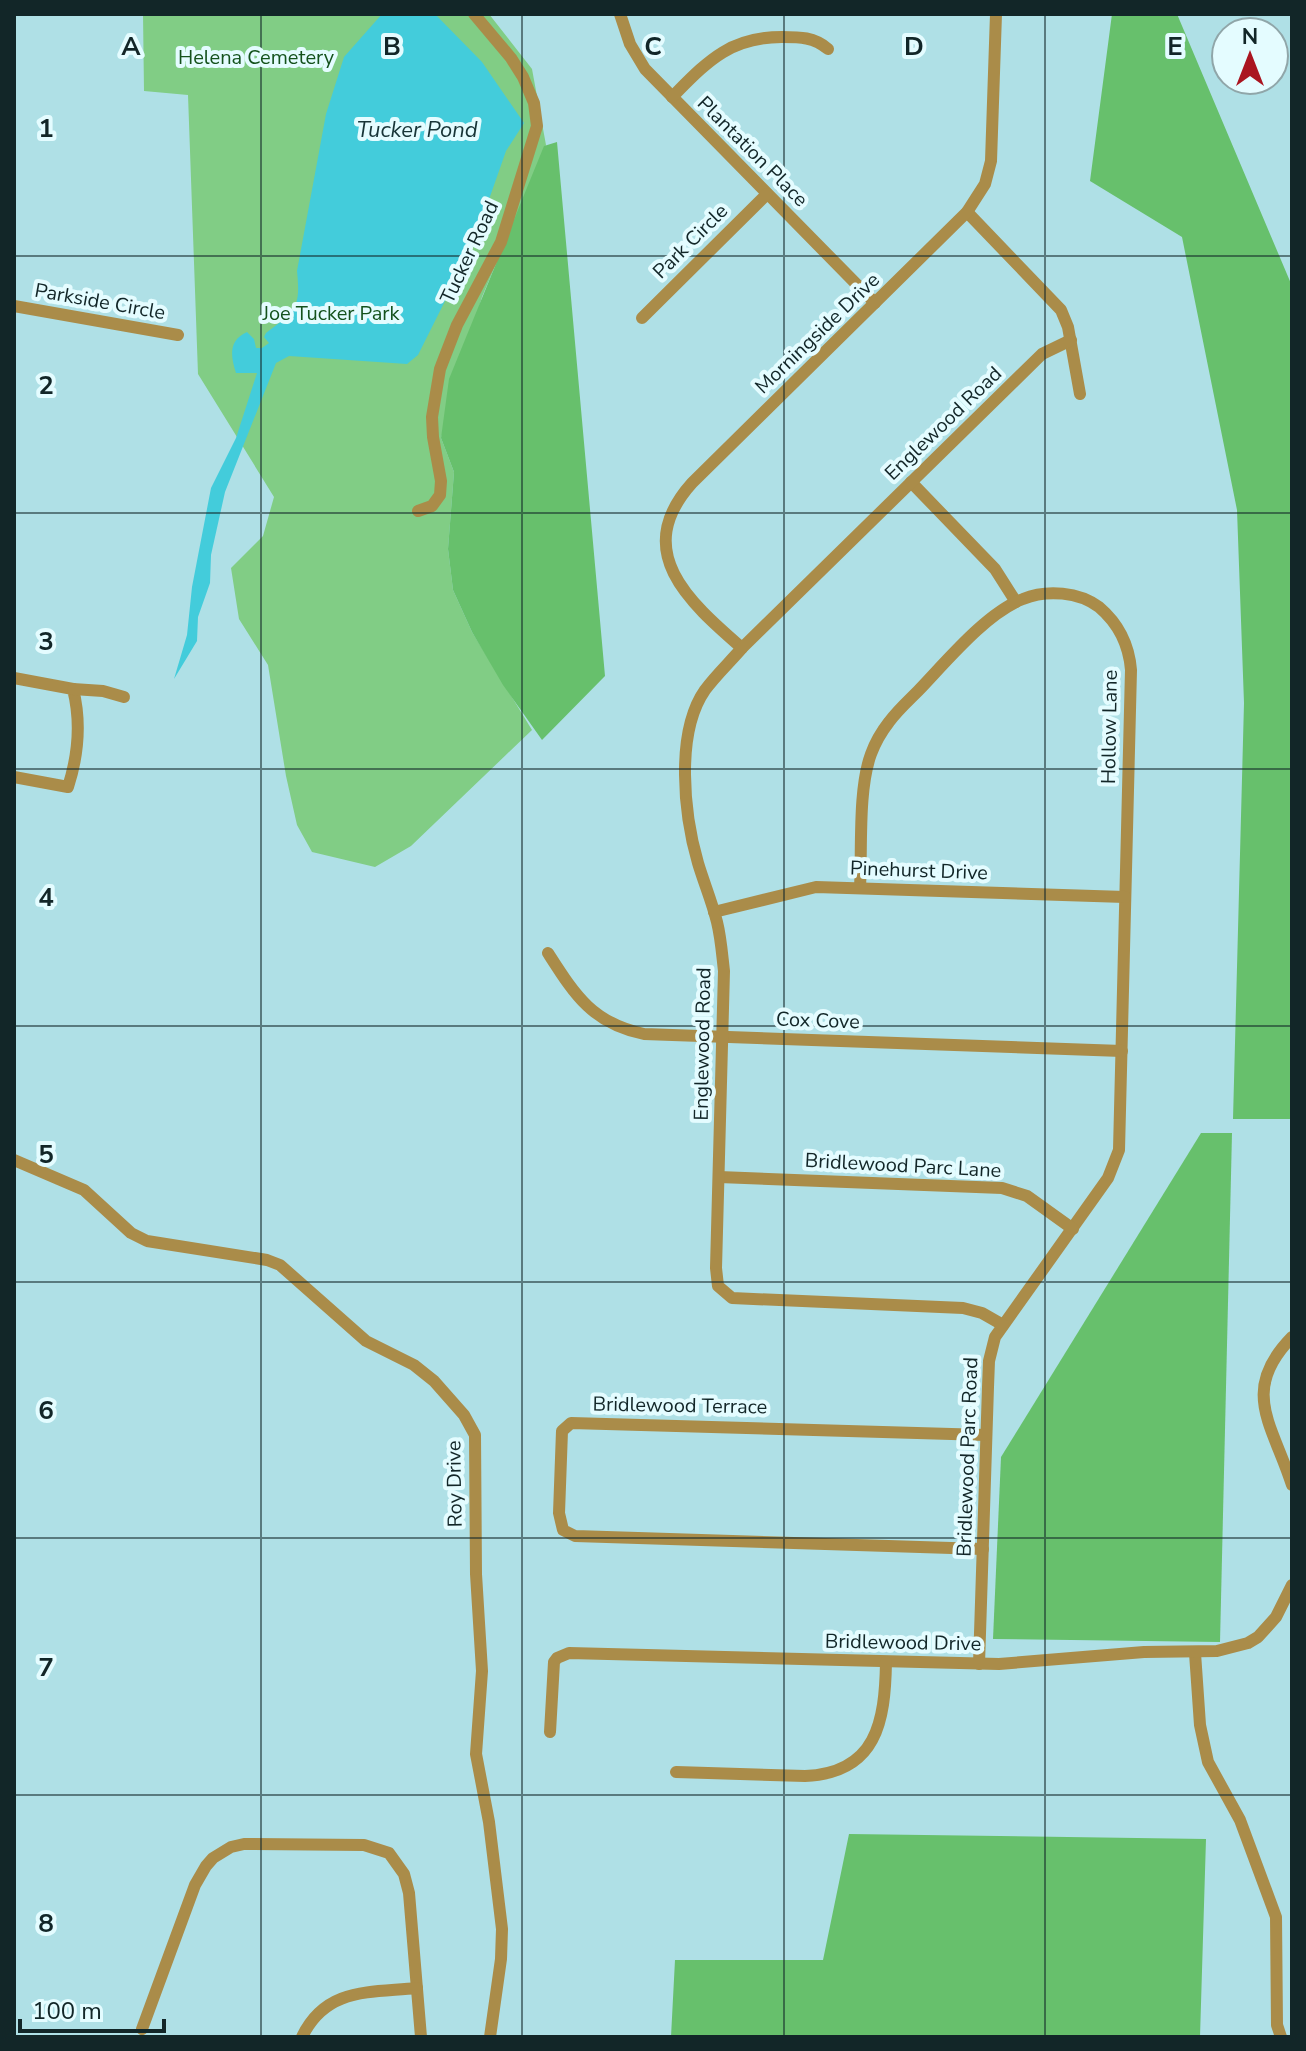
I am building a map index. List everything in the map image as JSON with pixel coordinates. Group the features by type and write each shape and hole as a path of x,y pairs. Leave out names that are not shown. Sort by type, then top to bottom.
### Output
{"street":[{"name":"Tucker Road","path":"418,511 432,506 442,488 432,417 440,369 457,325 501,242 537,126 534,103 523,77 474,14"},
{"name":"Plantation Place","path":"620,14 637,57 672,97 875,303"},
{"name":"Morningside Drive","path":"742,648 684,592 672,574 665,540 670,512 692,483 967,212 981,194 991,161 996,14"},
{"path":"672,97 717,55 749,39 807,38 820,42 828,49"},
{"name":"Park Circle","path":"642,318 767,194"},
{"path":"967,212 1056,303 1065,318 1071,340 1080,394"},
{"name":"Parkside Circle","path":"14,306 178,335"},
{"name":"Englewood Road","path":"1003,1325 982,1313 953,1307 745,1299 725,1295 716,1279 724,971 714,912 693,842 684,767 685,749 688,731 704,691 742,648 1042,354 1071,340"},
{"path":"911,482 995,569 1016,602"},
{"name":"Hollow Lane","path":"860,888 865,784 872,753 889,721 988,622 1016,602 1042,594 1068,594 1086,599 1111,619 1126,643 1131,670 1122,1051"},
{"path":"14,678 124,697"},
{"path":"14,777 68,787 77,735 78,714 73,689"},
{"name":"Pinehurst Drive","path":"714,912 816,887 1125,897"},
{"name":"Cox Cove","path":"548,953 579,999 613,1025 644,1034 1122,1051"},
{"name":"Bridlewood Parc Road","path":"979,1664 991,1353 995,1337 1108,1178 1118,1157 1122,1051"},
{"name":"Roy Drive","path":"14,1160 84,1190 131,1233 147,1241 267,1260 280,1265 366,1341 414,1365 434,1381 472,1426 476,1442 475,1521 482,1671 476,1754 489,1822 502,1929 490,2037"},
{"name":"Bridlewood Parc Lane","path":"719,1177 1002,1188 1027,1196 1073,1229"},
{"path":"1292,1337 1270,1364 1262,1394 1267,1417 1292,1485"},
{"name":"Bridlewood Terrace","path":"983,1549 575,1536 563,1530 559,1513 562,1431 571,1423 986,1435"},
{"name":"Bridlewood Drive","path":"550,1732 553,1666 557,1658 569,1653 979,1664 1144,1652 1217,1651 1248,1643 1258,1637 1276,1617 1292,1585"},
{"path":"1195,1653 1200,1725 1208,1762 1240,1820 1276,1917 1277,2025 1281,2037"},
{"path":"676,1772 819,1775 839,1770 859,1758 873,1742 885,1697 886,1662"},
{"path":"142,2029 200,1874 222,1852 244,1844 364,1845 389,1853 406,1881 421,2037"},
{"path":"1278,1980 1292,1982"},
{"path":"302,2037 315,2016 341,1998 417,1988"}],"green space":[{"name":"Joe Tucker Park","path":"143,14 489,14 532,69 546,145 482,297 441,438 454,472 448,549 453,590 472,632 532,730 411,846 375,867 312,852 297,825 268,665 239,619 231,568 263,536 274,497 198,374 188,95 144,91"},
{"path":"1112,14 1177,14 1292,286 1292,1119 1233,1119 1244,703 1237,510 1182,237 1090,181"},
{"path":"557,142 605,676 542,740 503,685 472,632 453,590 448,549 454,472 441,438 449,379 544,146"},
{"path":"1201,1133 1232,1133 1220,1642 993,1639 1001,1457"},
{"path":"849,1834 1206,1839 1200,2037 671,2037 675,1960 823,1960"}],"water":[{"name":"Tucker Pond","path":"382,14 435,14 482,62 524,123 506,151 473,245 418,355 407,364 289,356 276,363 225,492 211,555 210,583 198,617 197,641 174,679 187,635 192,587 211,488 236,438 257,373 236,373 232,354 234,344 247,332 254,339 256,348 262,348 269,343 264,337 266,333 290,314 297,302 297,271 326,114 344,57"}],"park label":[{"name":"Helena Cemetery","path":"256,57"}]}
